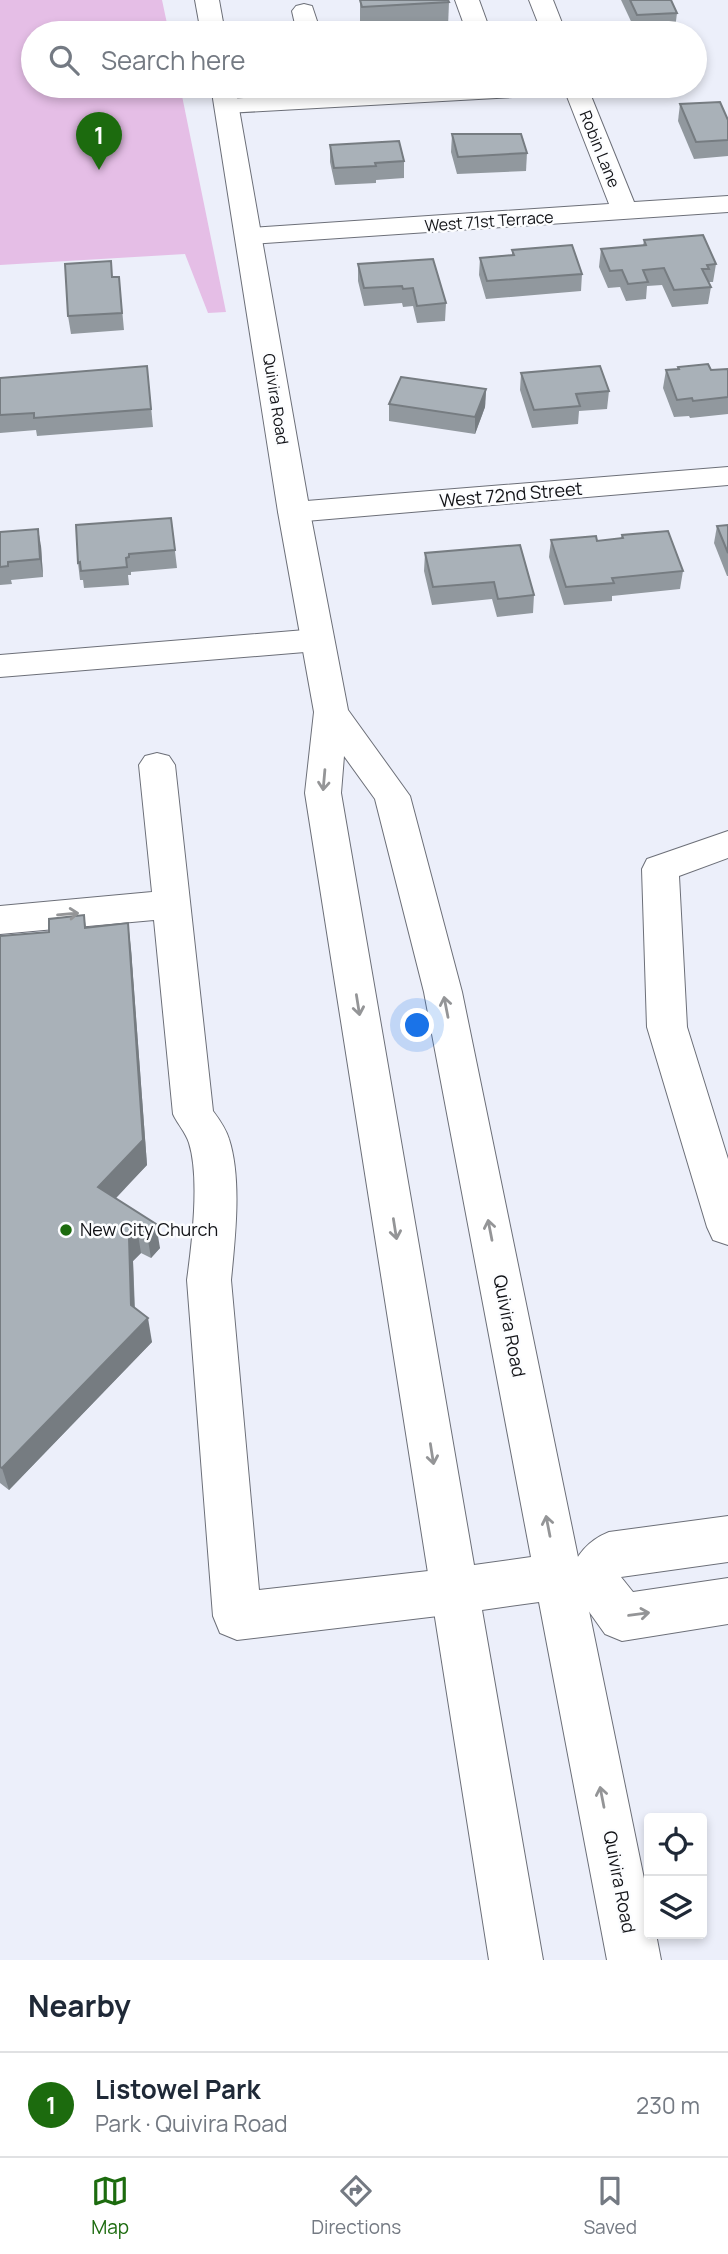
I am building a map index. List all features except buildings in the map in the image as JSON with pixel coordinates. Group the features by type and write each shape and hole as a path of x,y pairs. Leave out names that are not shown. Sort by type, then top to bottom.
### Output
{"main road":[{"path":"207,0 211,21"},
{"path":"467,0 475,21"},
{"path":"541,0 549,21"},
{"name":"Quivira Road","path":"225,98 294,513 331,712 323,793 516,1960"},
{"name":"Robin Lane","path":"580,98 625,212"},
{"name":"West 71st Terrace","path":"250,236 728,204"},
{"name":"West 72nd Street","path":"294,513 728,476"},
{"path":"0,666 317,640"},
{"name":"Quivira Road","path":"331,712 392,796 443,992 575,1576 634,1960"},
{"path":"157,765 193,1114 209,1139 214,1181 215,1231 208,1280 237,1616 575,1576 609,1555 728,1539"},
{"path":"726,851 660,869 667,1027 728,1227"},
{"path":"0,920 171,904"},
{"path":"575,1576 622,1617 728,1601"}],"shaded area":[{"path":"0,0 162,0 166,21 21,21 21,98 182,98 226,312 208,313 185,254 0,265"}],"place":[{"name":"Listowel Park","path":"99,170"},
{"name":"New City Church","path":"66,1230"}]}
